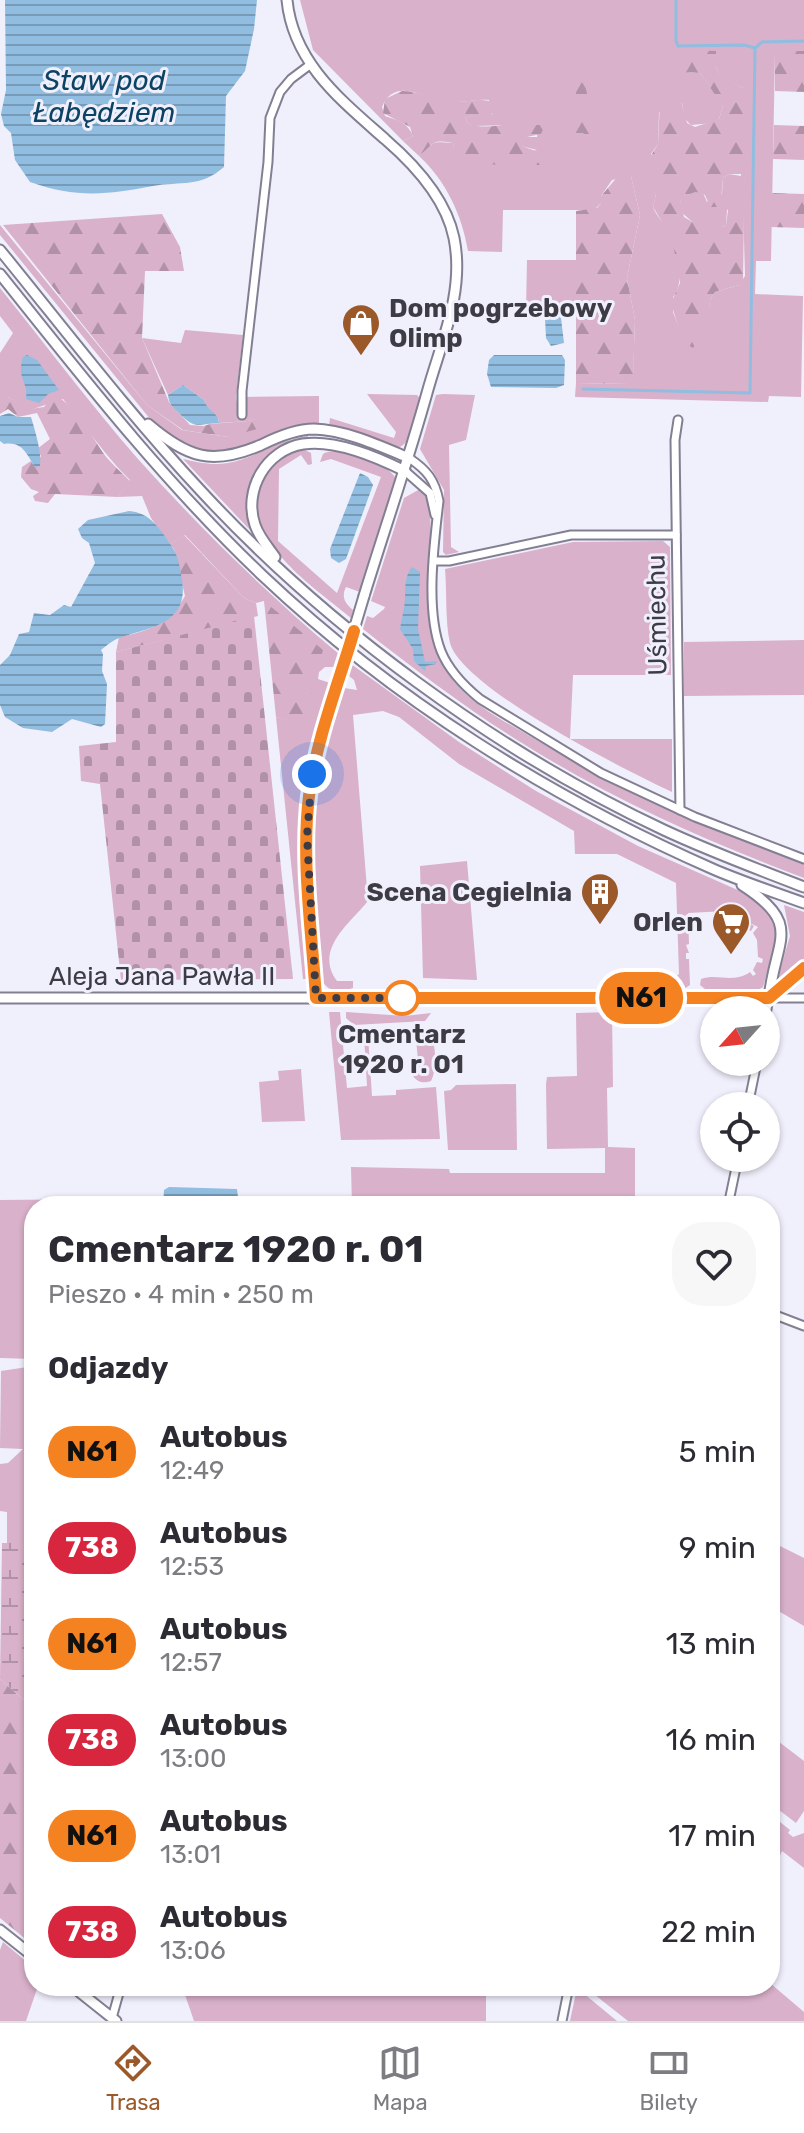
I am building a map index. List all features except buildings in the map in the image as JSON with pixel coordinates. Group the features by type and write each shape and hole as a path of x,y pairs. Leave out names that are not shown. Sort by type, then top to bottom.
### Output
{"main road":[{"path":"287,0 295,36 328,88 422,176 449,221 456,271 453,306 409,458 317,751 308,800 307,836 316,998"},
{"path":"0,250 204,495 306,593 460,712 571,781 664,830 804,887"},
{"path":"0,274 162,471 264,576 356,655 503,759 571,799 716,870 766,899 783,920 785,940 769,996"},
{"path":"127,406 177,447 202,456 226,457 276,438 312,429 333,431 409,458"},
{"path":"306,593 268,548 255,524 252,499 262,471 274,458 292,447 315,444 356,452 405,471"},
{"path":"716,870 804,903"},
{"path":"771,996 804,968"},
{"name":"Aleja Jana Pawła II","path":"0,998 700,998"},
{"path":"0,1930 24,1949"},
{"path":"85,1996 114,2019"}],"street":[{"path":"242,415 270,118 280,92 311,64"},
{"name":"Uśmiechu","path":"678,420 675,440 680,810"},
{"path":"409,458 425,469 434,483 439,501 434,606 439,642 445,659 463,685 480,699 601,773 680,810 804,859"},
{"path":"405,471 430,493 437,521"},
{"path":"435,561 457,560 571,535 676,535"},
{"name":"Aleja Jana Pawła II","path":"780,998 804,998"},
{"path":"730,1196 735,1172"},
{"path":"780,1317 804,1326"},
{"path":"114,2019 119,1996"},
{"path":"562,2021 567,1996"}],"green space":[{"path":"300,0 804,0 804,51 775,52 771,261 756,261 755,294 803,296 801,397 769,396 768,402 575,397 576,383 628,384 633,375 635,320 627,278 640,215 631,176 612,180 601,196 601,203 594,210 503,210 502,252 468,251 462,224 451,199 437,176 419,156 439,142 453,143 456,164 537,150 521,146 522,137 537,137 538,124 474,126 465,117 493,114 489,100 450,102 413,92 395,92 382,107 385,116 402,123 411,131 413,136 403,141 313,50","holes":["716,66 719,76 743,88 741,176 729,174 723,178 722,194 707,202 703,193 683,196 681,212 696,225 723,227 726,225 727,210 743,204 745,276 739,285 715,292 710,300 707,323 678,325 673,312 673,297 679,283 679,263 671,236 653,207 656,194 651,154 658,144 659,112 682,103 685,119 691,125 713,123 719,119 723,106 721,102 700,73 688,73"]},
{"path":"679,50 716,51 719,75 743,88 746,95 745,174 729,174 723,178 721,200 717,207 710,207 705,195 696,192 680,201 684,217 696,224 710,222 723,227 726,225 729,203 738,200 743,204 744,212 743,282 715,292 710,300 708,323 693,348 683,342 671,303 680,283 672,238 653,207 656,194 647,174 647,162 658,144 660,102 670,98 681,101 687,123 695,127 719,119 723,106 700,73 681,72 678,67"},
{"path":"775,51 804,51 804,92 775,91"},
{"path":"576,79 585,84 591,112 608,126 608,135 593,141 583,133 576,133"},
{"path":"402,91 447,101 485,100 498,105 499,109 489,116 465,117 468,123 477,126 526,123 544,127 541,134 522,138 522,146 541,153 540,165 455,164 453,143 445,142 433,143 419,156 403,141 413,136 410,127 383,113 385,99"},
{"path":"774,125 804,126 804,160 773,159"},
{"path":"619,175 631,176 640,215 627,278 635,320 633,379 629,384 576,383 576,211 597,208 601,196"},
{"path":"772,193 804,194 804,228 771,227"},
{"path":"162,214 180,247 184,271 145,271 142,338 169,402 190,425 248,421 265,416 268,426 228,437 183,430 147,405 3,225"},
{"path":"0,225 147,405 182,430 228,437 264,417 219,423 204,400 183,385 168,395 142,338 181,343 185,330 243,335 236,397 239,416 244,397 319,396 319,425 234,453 192,452 155,425 0,235"},
{"path":"527,260 576,260 576,311 526,309"},
{"path":"0,288 162,485 260,584 339,654 335,667 325,667 319,672 318,679 330,683 308,769 303,817 309,979 303,979 276,717 303,723 264,601 256,603 244,598 185,535 170,544 151,518 142,496 118,497 130,480 63,399 30,410 8,397 0,397 0,353 13,333 0,316"},
{"path":"367,394 417,395 422,400 414,428 403,445 398,448 329,426 330,418 394,438 396,432"},
{"path":"54,395 71,407 107,458 130,481 118,497 55,494 48,503 35,501 33,496 39,492 31,489 21,477 22,467 31,461 35,467 41,456 37,449 50,439 37,413 18,417 8,409 0,414 0,397 8,397 30,409 44,407"},
{"path":"436,395 475,395 466,440 449,445 451,547 459,552 446,555 443,552 444,490 420,449"},
{"path":"308,436 308,440 277,452 257,471 248,497 250,530 183,459 210,464 228,463"},
{"path":"303,449 311,453 312,464 308,465 301,455 279,469 278,541 337,593 381,477 331,459 320,462 323,454 339,451 361,456 382,466 395,477 394,489 360,592 346,587 345,600 353,610 351,618 284,560 269,542 260,523 256,503 264,477 278,461"},
{"path":"420,489 427,496 430,509 431,623 441,660 457,685 493,715 565,757 699,822 804,864 804,878 660,818 590,783 461,703 363,629 367,616 373,618 385,607 371,601 404,498"},
{"path":"184,535 244,598 256,603 258,616 116,652 119,637 157,625 179,606 185,596 174,549 170,544"},
{"path":"663,541 670,547 671,675 573,675 570,739 483,682 461,661 448,635 445,569 573,542"},
{"path":"264,601 323,650 303,724 276,717"},
{"path":"254,616 293,979 121,980 100,784 81,781 79,746 116,742 116,652"},
{"path":"804,640 804,695 684,696 684,642"},
{"path":"351,664 459,742 536,791 638,846 758,899 780,925 763,987 753,993 737,989 705,989 700,985 701,979 707,977 738,977 750,972 753,976 757,962 762,963 753,933 758,927 744,920 754,926 751,931 738,926 737,918 727,918 726,911 688,913 689,944 686,945 689,953 686,953 686,959 689,959 690,985 684,989 634,990 631,982 671,981 679,974 676,883 617,854 575,854 574,831 459,764 399,717 383,711 353,715 368,901 336,938 329,959 337,981 353,981 353,988 339,991 326,986 322,978 316,905 316,806 323,758 344,688 357,690 354,680 348,675"},
{"path":"570,739 672,739 672,792 620,766"},
{"path":"467,861 477,980 423,978 420,866"},
{"path":"784,905 804,912 804,961 778,986 776,983 790,936"},
{"path":"329,1012 340,1012 347,1088 367,1086 364,1036 368,1036 372,1096 396,1095 396,1090 436,1087 440,1139 341,1140"},
{"path":"346,1012 405,1016 431,1013 425,1021 354,1025 346,1018"},
{"path":"612,1012 613,1087 607,1088 608,1147 635,1148 635,1196 352,1196 351,1167 449,1169 450,1173 605,1173 605,1148 547,1149 547,1077 577,1076 576,1013"},
{"path":"427,1028 434,1046 435,1069 431,1081 423,1082 412,1074 419,1071 416,1039 409,1039 416,1029"},
{"path":"301,1069 305,1121 262,1122 259,1082 279,1080 278,1071"},
{"path":"516,1084 517,1150 448,1150 444,1091 456,1085"},
{"path":"0,1200 24,1200 24,1359 0,1358"},
{"path":"24,1368 24,1543 7,1543 7,1512 0,1511 0,1464 8,1463 23,1449 0,1448 1,1371"},
{"path":"2,1543 24,1543 24,1700 0,1679"},
{"path":"780,1546 804,1558 804,1626 780,1612"},
{"path":"0,1679 24,1700 24,1938 0,1918"},
{"path":"780,1743 804,1761 804,1811 796,1823 780,1811"},
{"path":"780,1822 793,1837 804,1833 804,1868 782,1851 780,1855"},
{"path":"3,1942 24,1960 24,1996 35,1996 26,2021 0,2021 0,1950"},
{"path":"780,1992 804,2012 804,2021 628,2021 596,1996 780,1996"},
{"path":"185,1996 486,1996 486,2021 194,2021"},
{"path":"575,1996 587,1996 617,2021 570,2021"}],"water":[{"name":"Staw pod Łabędziem","path":"5,0 257,0 245,71 226,96 224,167 198,181 106,193 62,191 30,182 15,160 11,133 4,126 1,114 6,90"},
{"path":"555,314 561,318 564,343 551,346 546,338 545,318 546,315"},
{"path":"27,355 37,360 59,390 48,394 39,403 26,399 21,364"},
{"path":"494,355 562,355 565,360 564,385 556,388 491,387 487,374 489,360"},
{"path":"183,385 204,400 219,423 193,424 174,408 168,395"},
{"path":"9,413 31,417 40,466 35,467 19,446 0,441 0,416"},
{"path":"360,473 368,477 373,485 346,559 339,563 331,558 330,549"},
{"path":"129,511 154,522 173,549 182,580 180,606 166,621 116,639 101,650 102,671 107,684 105,724 101,727 72,719 52,732 23,728 5,717 0,705 0,665 10,655 19,634 29,632 34,613 50,615 64,605 71,607 95,563 89,543 82,538 78,529 88,520"},
{"path":"412,567 420,572 418,629 425,662 437,661 426,666 425,671 414,661 413,649 400,629 406,582"},
{"path":"169,1187 237,1189 238,1196 164,1196 164,1190"}],"waterway":[{"path":"676,0 678,46 744,45 755,48 762,42 804,41"},
{"path":"583,389 750,393 755,48"}],"bus line":[{"name":"N61","path":"354,631 317,751 308,800 307,836 316,998 769,998 804,968"}],"place":[{"name":"Dom pogrzebowy Olimp","path":"361,357"},
{"name":"Scena Cegielnia","path":"600,926"},
{"name":"Orlen","path":"731,956"},
{"name":"Cmentarz 1920 r. 01","path":"402,998"}],"route":[{"path":"312,774 307,836 316,998 402,998"}]}
